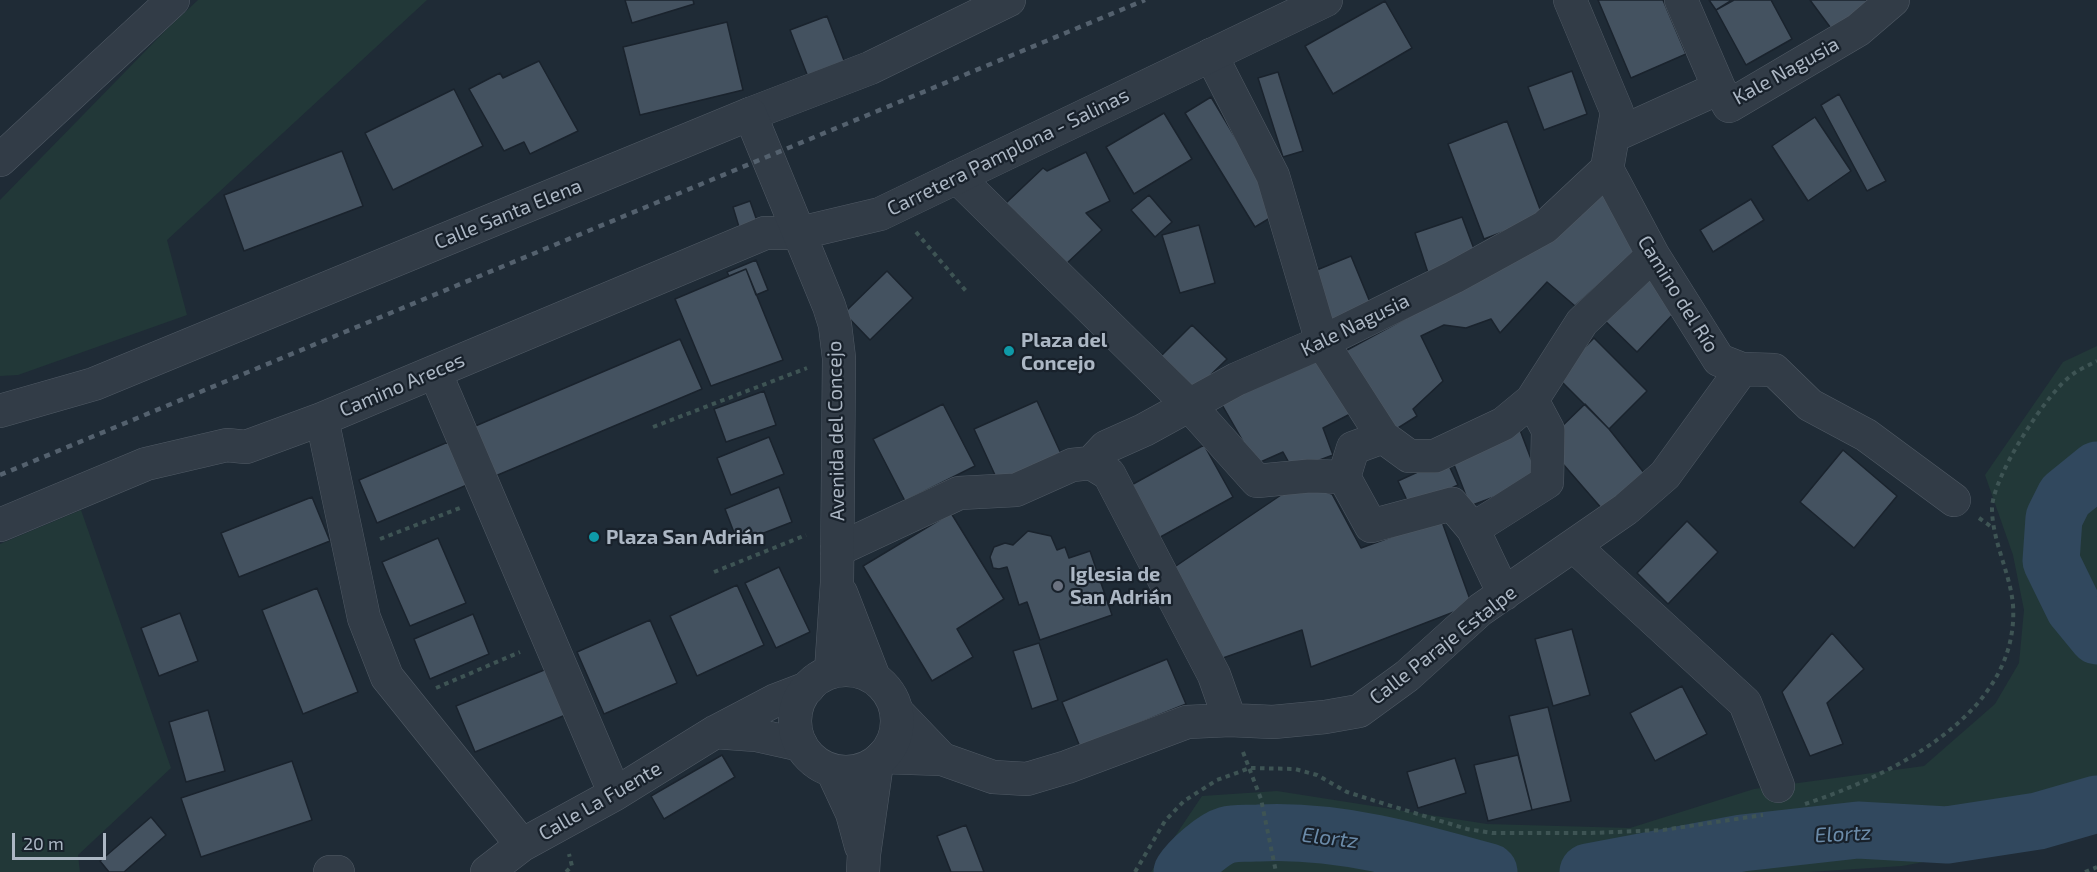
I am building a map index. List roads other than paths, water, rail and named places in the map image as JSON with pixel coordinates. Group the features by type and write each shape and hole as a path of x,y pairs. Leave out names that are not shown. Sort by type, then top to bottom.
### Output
{"street":[{"path":"0,160 173,0"},
{"name":"Calle Santa Elena","path":"0,411 94,384 750,114 870,68 1010,0"},
{"name":"Carretera Pamplona - Salinas","path":"801,233 880,214 1326,0"},
{"path":"1570,0 1617,112 1607,169"},
{"path":"1681,0 1719,88"},
{"name":"Kale Nagusia","path":"1613,136 1719,88 1729,106 1858,30 1893,0"},
{"path":"1211,56 1273,176 1322,342 1383,437 1409,456 1435,456 1503,424 1532,400 1582,322 1653,255"},
{"name":"Avenida del Concejo","path":"750,114 801,233 835,325 839,358 837,583 819,680"},
{"name":"Kale Nagusia","path":"1091,463 1106,447 1237,380 1322,342 1454,277 1545,227 1607,169"},
{"name":"Camino del Río","path":"1607,169 1653,255 1719,360 1742,369 1774,370 1810,405 1866,435 1954,500"},
{"path":"957,177 1189,405 1257,482 1309,476 1344,477"},
{"name":"Camino Areces","path":"0,525 146,464 227,445 246,447 322,419 765,232 801,233"},
{"name":"Calle Paraje Estalpe","path":"942,759 993,777 1027,779 1067,767 1187,722 1230,720 1273,722 1359,711 1407,676 1480,610 1626,509 1665,475 1742,369"},
{"path":"435,372 615,794"},
{"path":"1473,529 1547,482 1548,430 1532,400"},
{"path":"322,419 364,618 387,677 522,845"},
{"path":"1383,437 1353,448 1344,477 1371,526 1452,504 1473,529 1504,594"},
{"path":"837,536 959,493 1016,490 1072,465 1091,463 1109,474 1214,675 1230,720"},
{"path":"1574,546 1744,703 1781,802"},
{"name":"Avenida del Concejo","path":"837,583 874,678"},
{"path":"848,670 862,672 885,687 897,712 942,759 880,760 855,771 832,770 814,760 801,745 796,730 796,715 800,701 819,680 848,670"},
{"name":"Calle La Fuente","path":"487,872 522,845 615,794 715,732 819,680"},
{"path":"863,863 880,760 890,748 895,736 897,712"},
{"path":"715,732 756,735 801,745"},
{"path":"832,770 852,813 863,863"},
{"path":"330,872 338,872"}],"waterway":[{"name":"Elortz","path":"2097,470 2065,496 2054,518 2051,561 2074,608 2097,636"},
{"name":"Elortz","path":"1588,872 1742,843 1858,830 1947,835 2038,821 2097,804"},
{"name":"Elortz","path":"1182,872 1202,850 1215,841 1221,837 1239,833 1317,834 1347,838 1433,856 1489,872"}],"railway":[{"path":"0,475 1145,0"}],"place":[{"name":"Plaza del Concejo","path":"1009,351"},
{"name":"Plaza San Adrián","path":"594,537"},
{"name":"Iglesia de San Adrián","path":"1058,586"}]}
